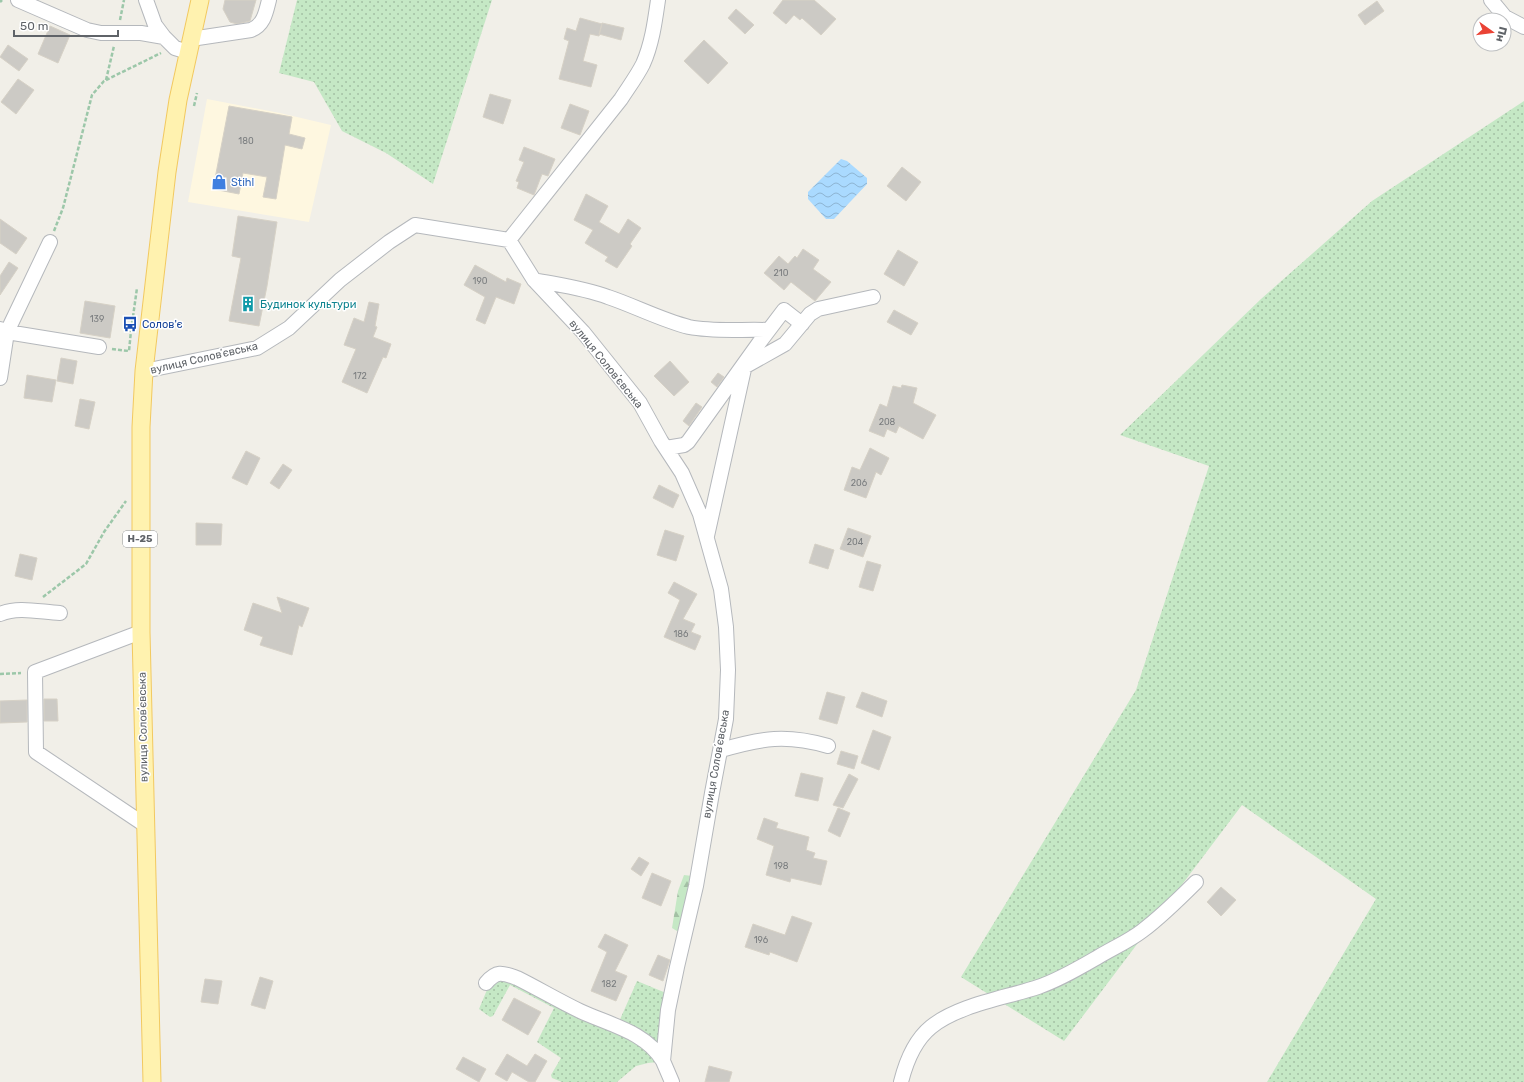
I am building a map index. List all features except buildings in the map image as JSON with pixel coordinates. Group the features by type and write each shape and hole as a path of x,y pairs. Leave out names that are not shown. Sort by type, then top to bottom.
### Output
{"main road":[{"name":"вулиця Соловʼєвська","path":"152,1082 141,632 140,450 144,371 167,172 185,46 200,0"}],"street":[{"path":"18,0 87,30 101,33 141,33 164,37 185,46 257,28 263,21 269,0"},
{"path":"146,0 155,25 164,37"},
{"path":"509,240 609,114 643,65 649,48 658,0"},
{"path":"1491,0 1505,17 1524,27"},
{"name":"вулиця Соловʼєвська","path":"144,371 257,348 289,328 340,280 415,225 509,240 534,280 583,332 640,403 682,473 700,514 721,589 726,627 728,670 726,719 696,886 668,1010 663,1061 672,1082"},
{"path":"0,378 3,330 50,242"},
{"path":"534,280 579,288 608,296 663,319 688,327 704,329 768,330"},
{"path":"707,538 742,368 785,344 810,314 818,310 873,296"},
{"path":"666,448 684,445 688,442 784,310 802,324"},
{"path":"3,330 99,347"},
{"path":"0,614 6,611 27,610 60,614"},
{"path":"141,632 35,672 36,752 146,826"},
{"path":"721,750 757,741 784,738 803,739 828,746"},
{"path":"901,1082 905,1068 916,1044 931,1027 948,1016 1041,986 1075,970 1141,932 1162,915 1196,882"},
{"path":"486,983 492,976 499,974 507,974 517,978 576,1009 643,1039 656,1051 663,1061"}],"path":[{"path":"50,242 63,208 92,94 104,82 165,51 185,46"},
{"path":"99,347 129,351 131,331"},
{"path":"27,610 86,564 104,532 126,500"},
{"path":"0,674 35,672"}],"shaded area":[{"path":"207,99 280,113 331,125 309,222 188,202"}],"green space":[{"path":"297,0 492,0 433,184 386,153 342,131 314,82 279,73"},
{"path":"1524,101 1524,1082 1267,1082 1376,899 1242,805 1064,1041 961,977 1136,690 1209,466 1120,435 1261,299 1372,201"},
{"path":"684,875 692,876 681,929 677,931 672,928 678,891"},
{"path":"499,977 630,1035 657,1062 636,1066 617,1082 562,1082 552,1078 551,1075 561,1058 537,1042 554,1008 510,985 493,1016 490,1017 479,1009 489,985"},
{"path":"637,981 666,993 658,1044 618,1024"}],"water":[{"path":"841,159 847,161 867,178 867,184 834,219 826,219 808,199 808,192"}],"place":[{"name":"Stihl","path":"219,182"},
{"name":"Будинок культури","path":"248,304"},
{"name":"Солов'є","path":"130,324"}]}
